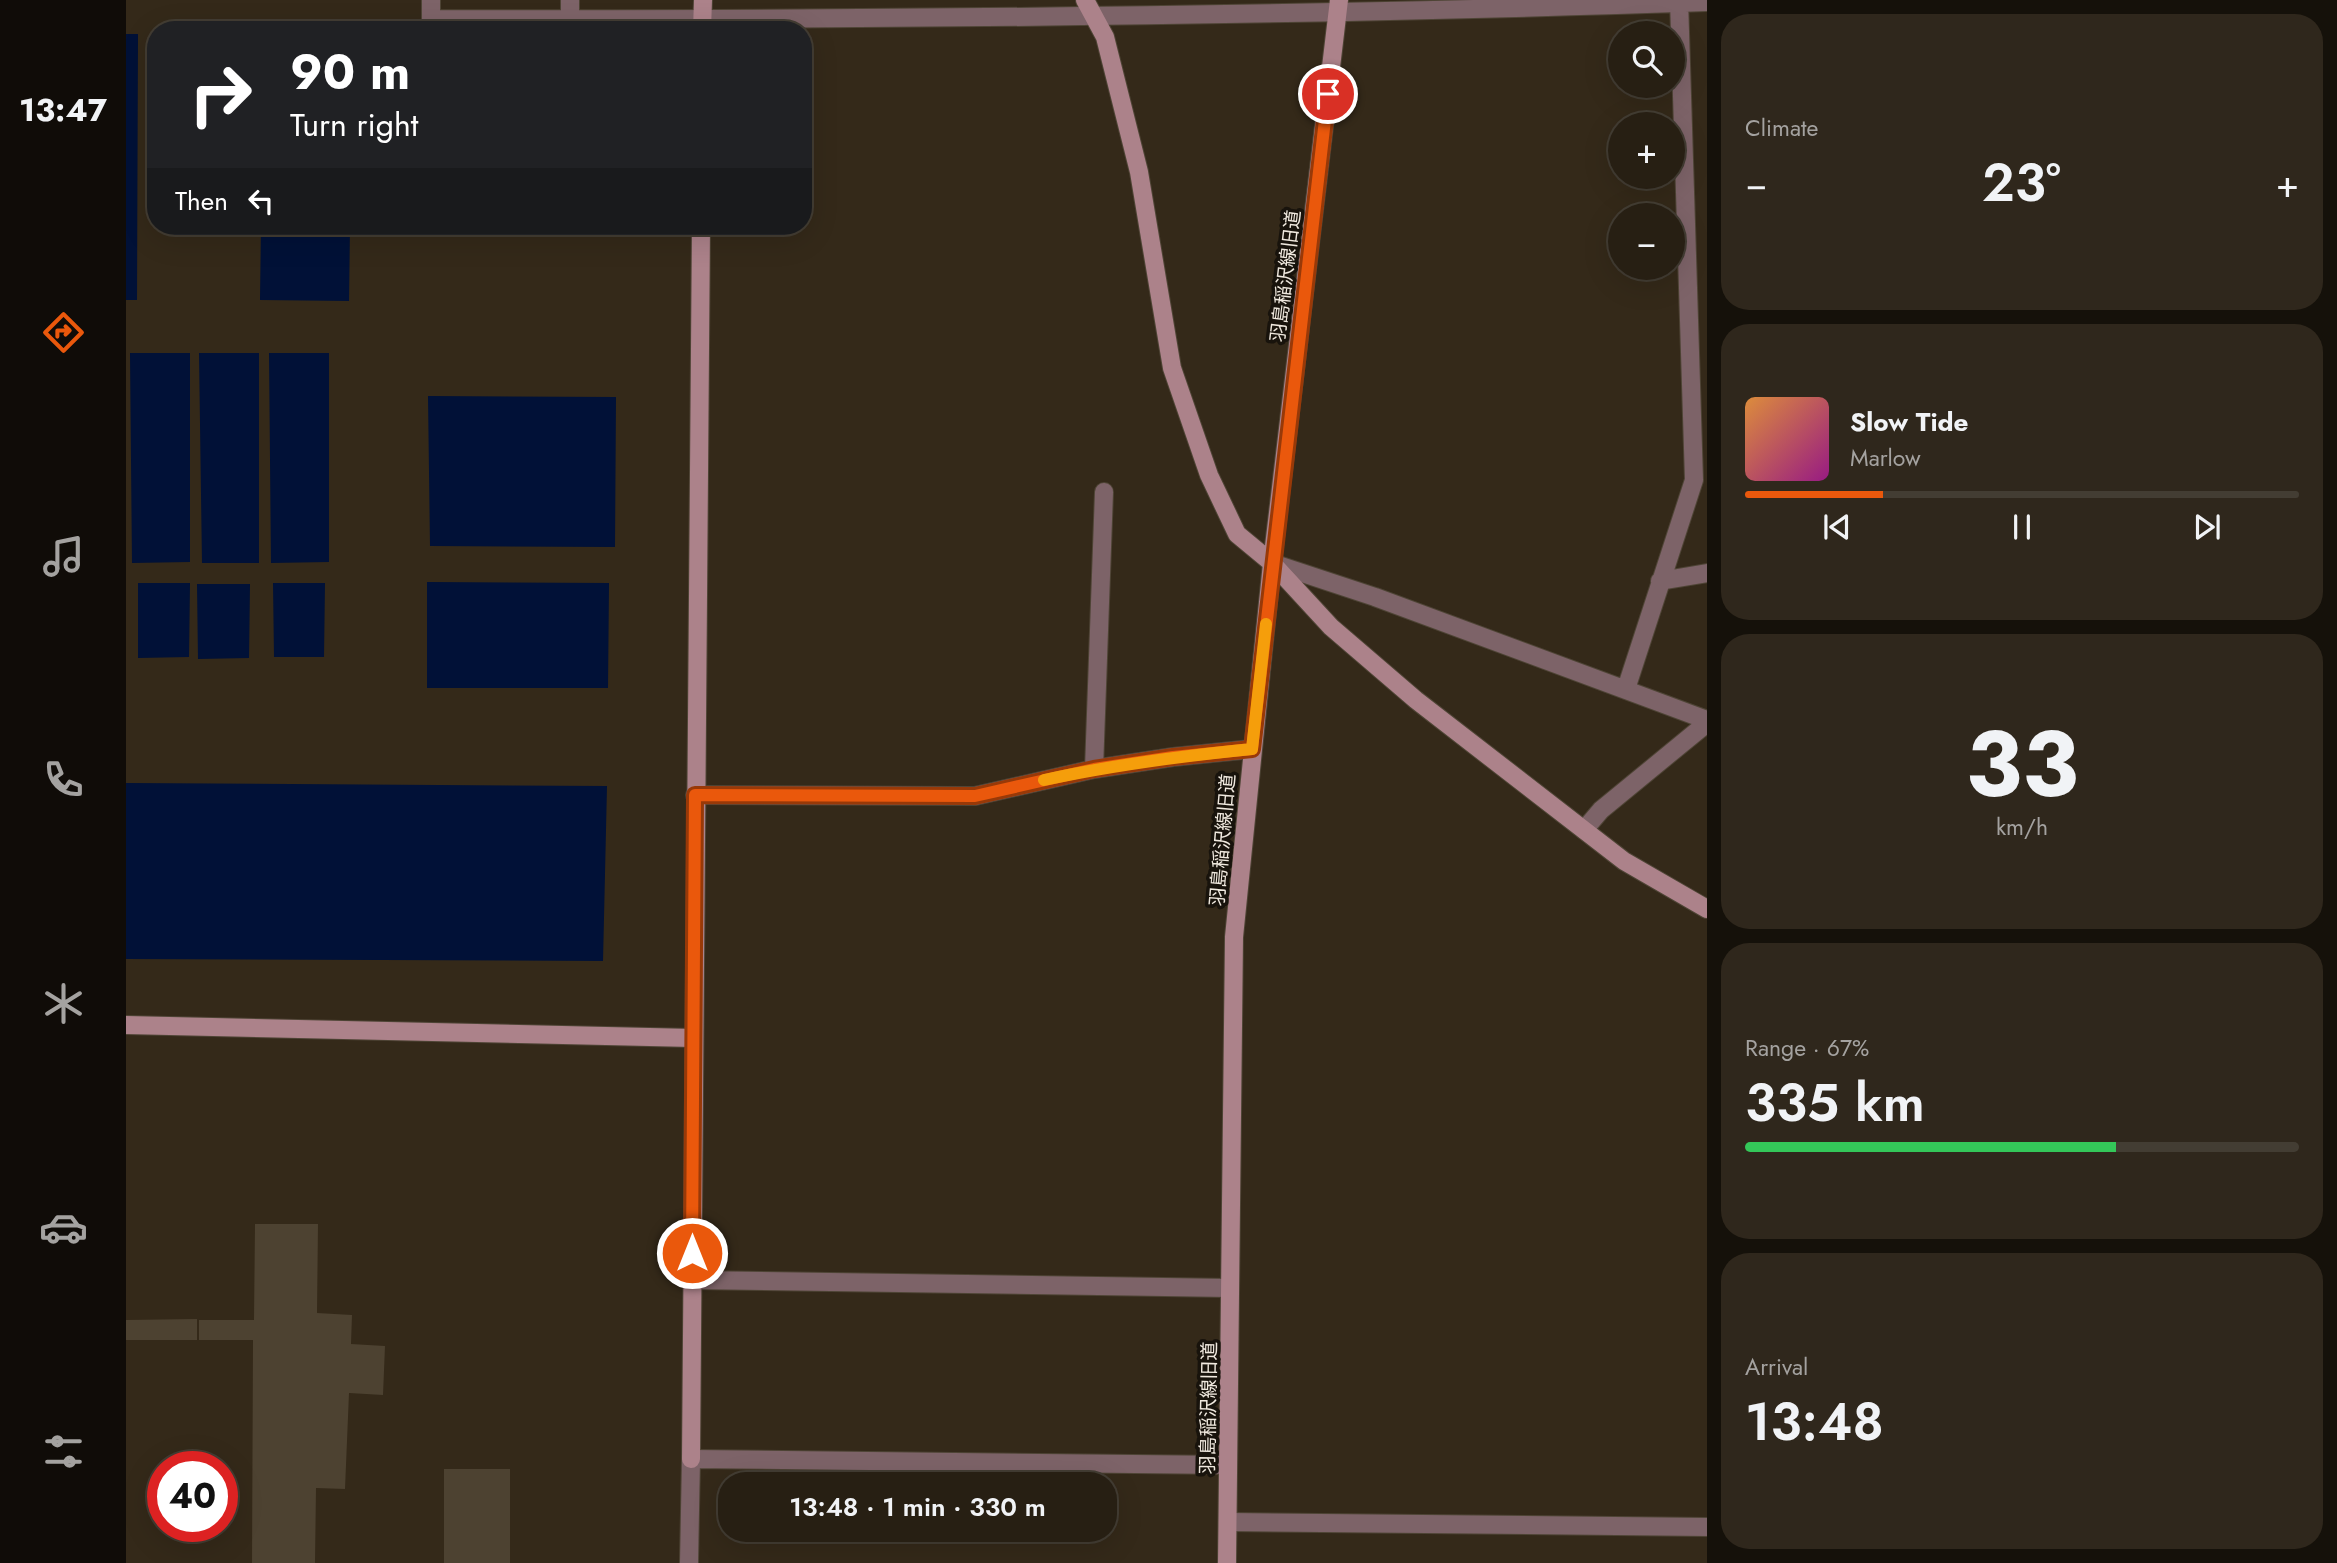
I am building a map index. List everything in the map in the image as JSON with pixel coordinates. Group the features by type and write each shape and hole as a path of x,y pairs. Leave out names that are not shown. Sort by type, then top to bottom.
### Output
{"street":[{"path":"431,0 431,19 614,21"},
{"path":"570,0 570,19"},
{"path":"703,0 703,21"},
{"path":"1085,0 1105,37 1139,172 1172,368 1209,475 1237,534 1272,563 1340,635 1426,708 1624,861 1707,909"},
{"path":"1626,689 1694,480 1699,402 1679,1"},
{"path":"812,23 1094,17 1195,7 1707,2"},
{"name":"羽島稲沢線旧道","path":"1227,1563 1234,937 1272,563 1339,6"},
{"path":"689,1563 701,235"},
{"path":"1094,769 1104,492"},
{"path":"1272,563 1375,597 1626,689 1707,722 1601,810 1584,830"},
{"path":"1660,581 1707,573"},
{"path":"695,795 975,796 1094,769 1252,749"},
{"path":"126,1025 692,1038"},
{"path":"692,1280 1230,1289"},
{"path":"691,1459 1228,1465"},
{"path":"1228,1522 1707,1527"}],"water":[{"path":"126,34 138,34 137,300 126,300"},
{"path":"261,235 350,235 349,301 260,300"},
{"path":"130,353 190,353 190,562 132,563"},
{"path":"199,353 259,353 259,563 202,563"},
{"path":"269,353 329,353 329,562 271,563"},
{"path":"428,396 616,397 615,547 430,546"},
{"path":"427,582 609,583 608,688 427,688"},
{"path":"138,583 190,583 189,657 138,658"},
{"path":"273,583 325,583 324,657 274,657"},
{"path":"197,584 250,584 249,658 198,659"},
{"path":"126,783 607,786 603,961 126,959"}],"building":[{"path":"255,1224 318,1224 317,1313 352,1315 351,1344 385,1346 383,1395 349,1393 345,1489 316,1488 315,1563 252,1563 253,1340 199,1340 199,1320 254,1320"},
{"path":"197,1319 197,1340 126,1340 126,1320"},
{"path":"444,1469 510,1469 510,1563 444,1563"}],"slow traffic":[{"path":"1044,780 1173,757 1252,749 1266,624"}],"route":[{"path":"692,1253 695,795 975,796 1094,769 1252,749 1328,94"}]}
